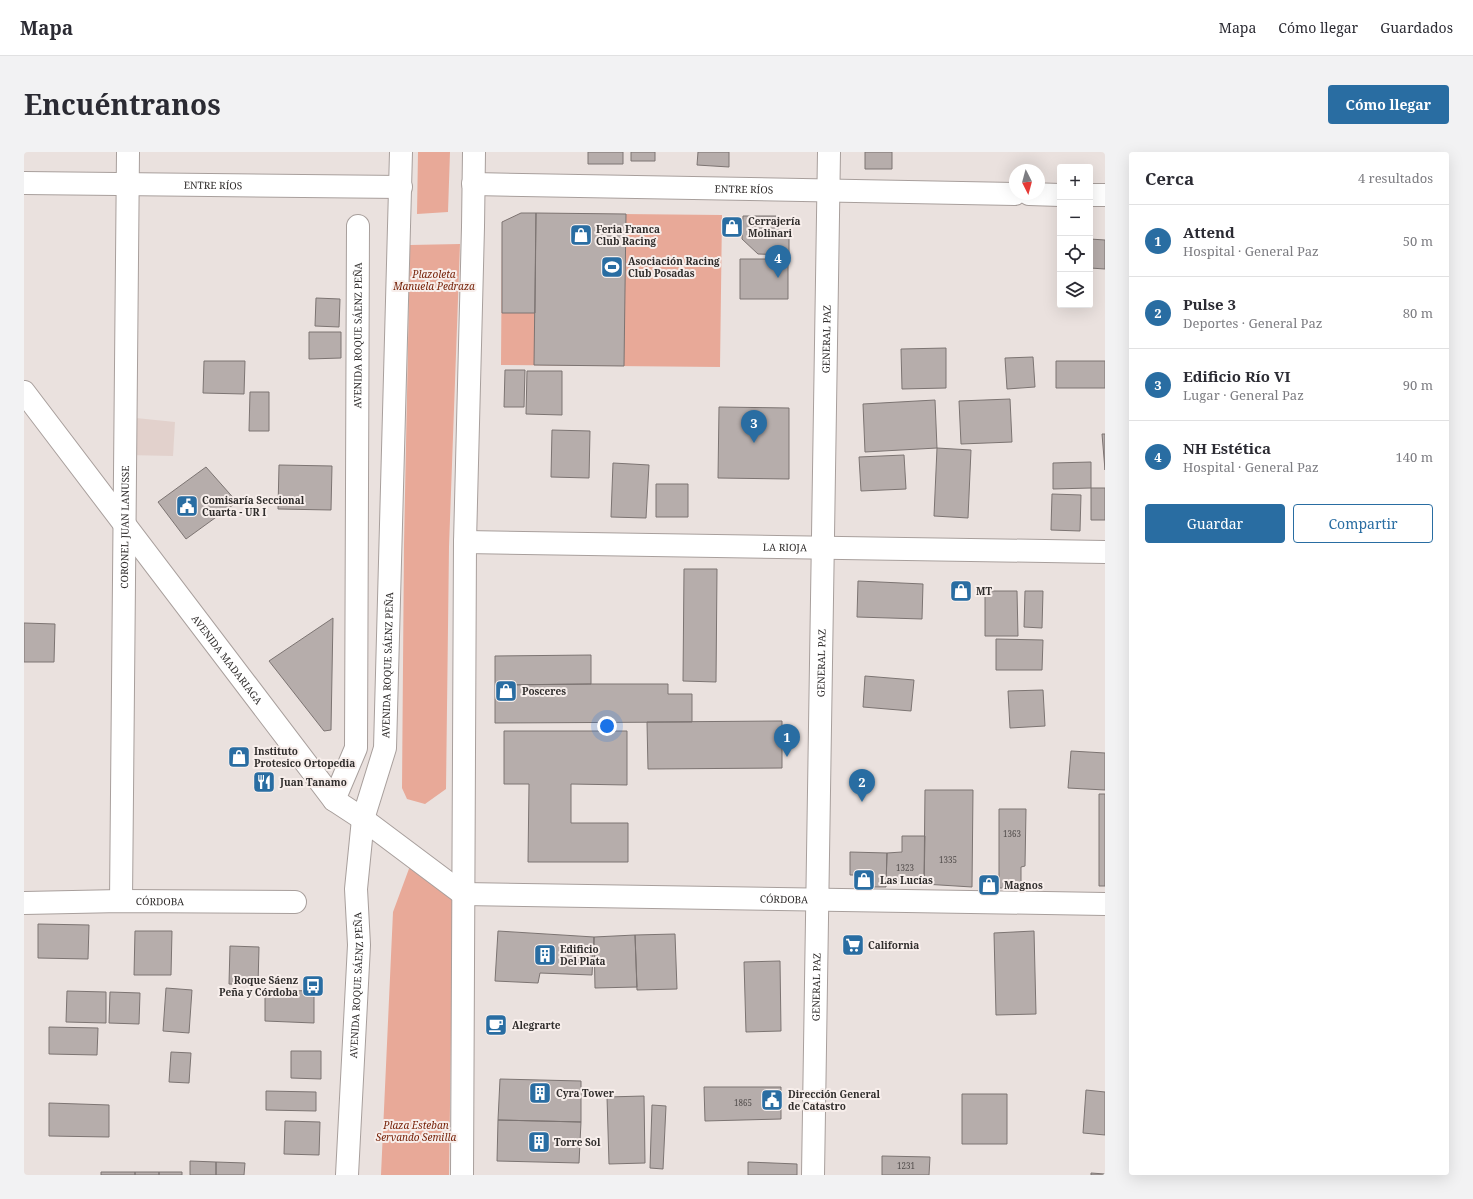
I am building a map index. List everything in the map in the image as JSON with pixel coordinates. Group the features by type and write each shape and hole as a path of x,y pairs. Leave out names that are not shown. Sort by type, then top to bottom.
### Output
{"street":[{"name":"CORONEL JUAN LANUSSE","path":"121,901 128,152"},
{"name":"AVENIDA ROQUE SÁENZ PEÑA","path":"348,1175 359,945 356,889 363,819 385,748 402,152"},
{"path":"462,1175 465,542 474,152"},
{"name":"GENERAL PAZ","path":"812,1175 829,152"},
{"name":"ENTRE RÍOS","path":"24,183 401,187"},
{"name":"ENTRE RÍOS","path":"473,184 1009,194"},
{"path":"1045,194 1057,194"},
{"path":"1093,195 1105,195"},
{"name":"AVENIDA ROQUE SÁENZ PEÑA","path":"334,800 356,748 358,226"},
{"name":"AVENIDA MADARIAGA","path":"24,392 334,800 363,819 463,894"},
{"name":"LA RIOJA","path":"465,542 823,546 1105,552"},
{"name":"CÓRDOBA","path":"463,894 1105,904"},
{"name":"CÓRDOBA","path":"24,903 121,901 295,902"}],"shaded area":[{"path":"126,417 175,422 173,456 126,455"}],"green space":[{"path":"418,152 450,152 448,212 417,214"},
{"name":"Asociación Racing Club Posadas","path":"521,213 722,215 720,367 501,365 502,222"},
{"name":"Plazoleta Manuela Pedraza","path":"460,244 449,547 446,789 425,804 407,799 402,788 404,545 410,245"},
{"name":"Plaza Esteban Servando Semilla","path":"410,866 453,896 449,1175 381,1175 393,912"}],"building":[{"path":"588,152 623,152 623,164 588,164"},
{"path":"631,152 655,152 655,161 631,161"},
{"path":"698,152 729,152 729,167 697,165"},
{"path":"865,152 892,152 892,169 865,169"},
{"path":"521,213 536,213 535,313 502,313 502,222"},
{"path":"536,213 626,214 624,366 534,365"},
{"path":"743,216 776,216 776,226 782,233 789,233 789,255 758,254 742,239"},
{"path":"1093,239 1105,240 1105,269 1093,268"},
{"path":"740,259 788,259 788,299 740,299"},
{"path":"316,298 340,299 339,327 315,326"},
{"path":"309,332 341,332 341,358 309,359"},
{"path":"946,348 946,388 902,389 901,349"},
{"path":"1033,357 1035,387 1007,389 1005,358"},
{"path":"204,361 245,361 244,394 203,393"},
{"path":"1056,361 1105,361 1105,388 1056,388"},
{"path":"505,370 525,370 524,407 504,407"},
{"path":"527,371 562,371 562,415 526,414"},
{"path":"250,392 269,392 269,431 249,431"},
{"path":"1010,399 1012,442 961,444 959,401"},
{"path":"935,400 937,448 865,452 863,404"},
{"path":"719,407 789,408 789,479 718,478"},
{"path":"552,430 590,431 589,478 551,477"},
{"path":"1102,434 1105,434 1105,470"},
{"path":"937,448 971,450 968,518 934,516"},
{"path":"904,455 906,489 861,491 859,457"},
{"path":"1091,462 1091,488 1053,489 1053,463"},
{"path":"613,463 649,465 646,518 611,517"},
{"path":"279,465 332,466 331,510 278,509"},
{"path":"206,467 237,502 186,539 158,502"},
{"path":"656,484 688,484 688,517 656,517"},
{"path":"1091,488 1105,488 1105,520 1091,520"},
{"path":"1052,494 1081,495 1080,531 1051,530"},
{"path":"684,569 717,569 716,682 683,681"},
{"path":"858,581 923,584 922,619 857,617"},
{"path":"985,591 1017,591 1018,636 985,636"},
{"path":"1025,591 1043,591 1042,628 1024,627"},
{"path":"333,618 331,730 324,731 269,661"},
{"path":"24,623 55,624 54,662 24,662"},
{"path":"996,639 1043,640 1042,670 996,670"},
{"path":"591,655 591,684 495,685 495,656"},
{"path":"865,676 914,680 911,711 863,707"},
{"path":"668,684 668,694 692,694 692,722 495,723 495,685"},
{"path":"1043,690 1045,726 1010,728 1008,691"},
{"path":"782,721 782,768 648,769 647,722"},
{"path":"504,731 627,731 627,785 571,784 571,823 628,823 628,862 528,862 529,784 504,784"},
{"path":"1071,751 1105,753 1105,790 1068,788"},
{"path":"925,790 973,790 972,887 924,884"},
{"path":"1099,794 1105,794 1105,886 1099,886"},
{"path":"999,809 1026,809 1025,866 1021,867 1021,888 999,888"},
{"path":"902,836 925,836 924,884 886,884 887,853 902,852"},
{"path":"850,852 887,853 886,887 858,887 858,875 850,875"},
{"path":"38,924 89,925 88,959 38,958"},
{"path":"135,931 172,931 171,975 134,975"},
{"name":"Edificio Del Plata","path":"498,931 594,937 592,975 540,973 538,983 495,981"},
{"path":"1034,931 1036,1014 996,1015 994,933"},
{"path":"675,934 677,989 637,990 635,935"},
{"path":"635,935 637,987 595,988 594,937"},
{"path":"230,946 259,947 258,985 229,984"},
{"path":"780,961 781,1031 746,1032 744,962"},
{"path":"166,988 192,990 189,1033 163,1031"},
{"path":"265,990 314,991 314,1023 265,1021"},
{"path":"67,991 106,992 106,1023 66,1022"},
{"path":"110,992 140,993 139,1024 109,1023"},
{"path":"49,1027 98,1028 97,1055 49,1054"},
{"path":"291,1051 321,1051 321,1079 291,1078"},
{"path":"171,1052 191,1053 189,1083 169,1082"},
{"name":"Cyra Tower","path":"500,1079 581,1081 581,1122 498,1120"},
{"path":"704,1087 781,1087 781,1119 705,1121"},
{"path":"1086,1090 1105,1092 1105,1135 1083,1133"},
{"path":"266,1091 316,1092 316,1111 266,1110"},
{"path":"962,1094 1007,1094 1007,1144 962,1144"},
{"path":"644,1096 645,1163 609,1164 607,1097"},
{"path":"49,1103 109,1105 109,1137 49,1136"},
{"path":"652,1105 666,1106 663,1169 650,1168"},
{"name":"Torre Sol","path":"498,1120 581,1122 579,1163 497,1161"},
{"path":"285,1121 320,1122 319,1155 284,1154"},
{"path":"882,1156 930,1157 929,1175 882,1175"},
{"path":"190,1161 216,1162 216,1175 190,1175"},
{"path":"216,1162 245,1163 244,1175 216,1175"},
{"path":"748,1162 797,1164 797,1175 748,1175"},
{"path":"101,1172 135,1172 135,1175 101,1175"},
{"path":"135,1172 159,1172 159,1175 135,1175"},
{"path":"159,1172 182,1172 182,1175 159,1175"},
{"path":"1091,1173 1105,1174 1105,1175 1091,1175"}],"place":[{"name":"Cerrajería Molinari","path":"732,227"},
{"name":"Feria Franca Club Racing","path":"581,235"},
{"name":"Asociación Racing Club Posadas","path":"612,267"},
{"name":"NH Estética","path":"778,278"},
{"name":"Edificio Río VI","path":"754,443"},
{"name":"Comisaría Seccional Cuarta - UR I","path":"187,506"},
{"name":"MT","path":"961,591"},
{"name":"Posceres","path":"506,691"},
{"name":"Instituto Protesico Ortopedia","path":"239,757"},
{"name":"Attend","path":"787,757"},
{"name":"Juan Tanamo","path":"264,782"},
{"name":"Pulse 3","path":"862,802"},
{"name":"Las Lucías","path":"864,880"},
{"name":"Magnos","path":"989,885"},
{"name":"California","path":"853,945"},
{"name":"Edificio Del Plata","path":"545,955"},
{"name":"Roque Sáenz Peña y Córdoba","path":"313,986"},
{"name":"Alegrarte","path":"496,1025"},
{"name":"Cyra Tower","path":"540,1093"},
{"name":"Dirección General de Catastro","path":"772,1100"},
{"name":"Torre Sol","path":"539,1142"}]}
